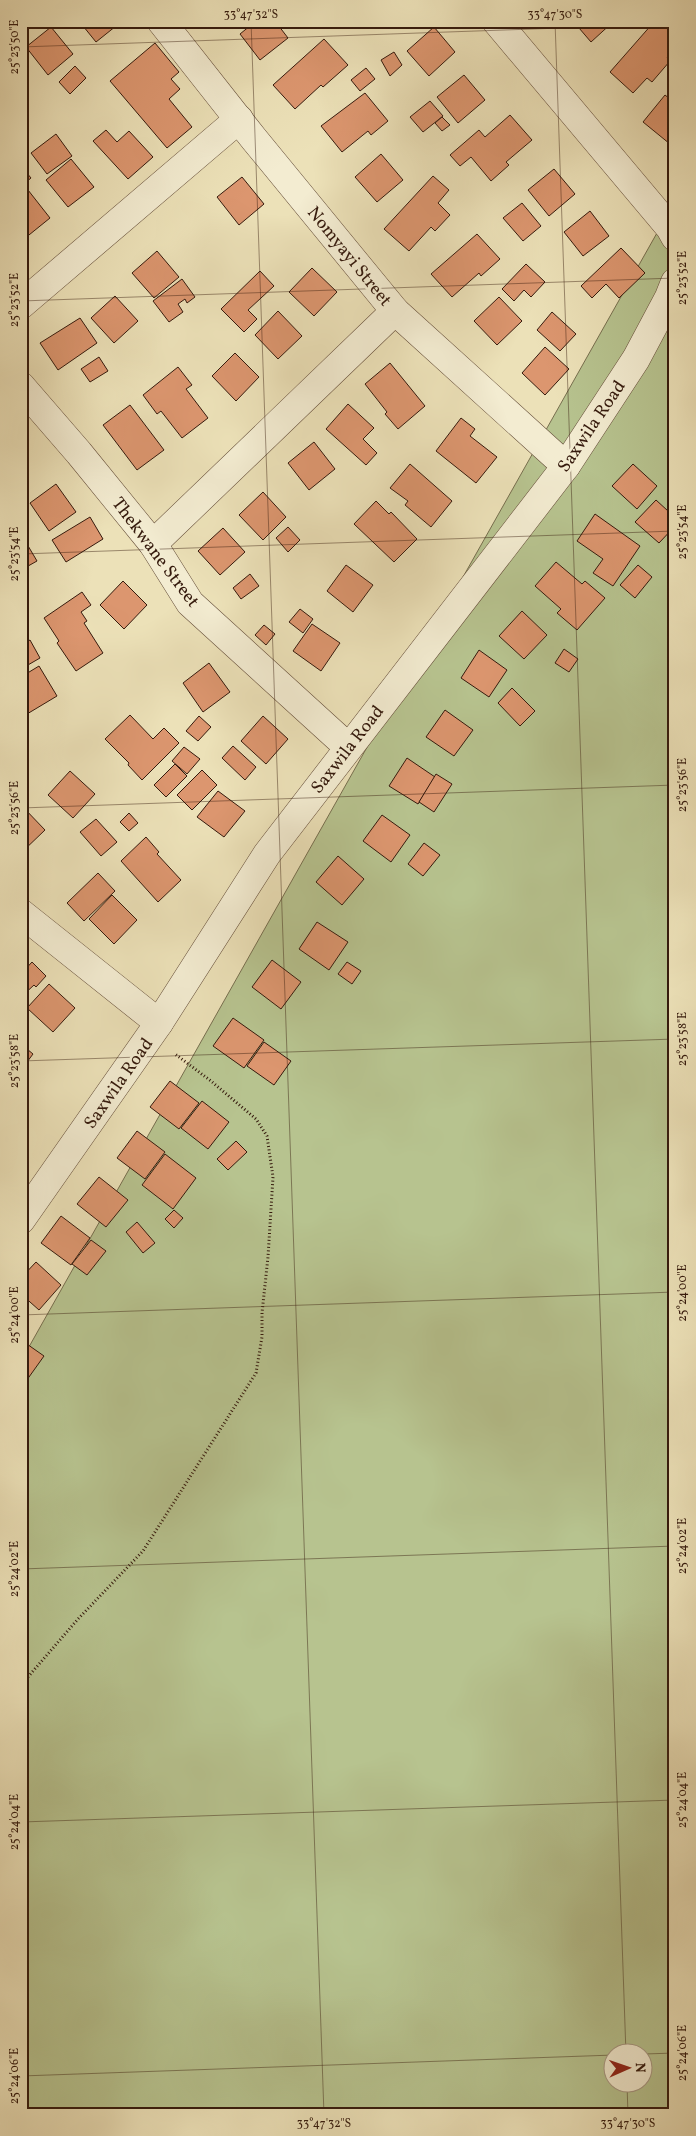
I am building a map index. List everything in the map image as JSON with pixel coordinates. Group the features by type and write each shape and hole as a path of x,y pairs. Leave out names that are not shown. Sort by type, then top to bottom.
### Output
{"street":[{"name":"Nomyayi Street","path":"161,21 395,310 566,466"},
{"path":"496,21 670,228 675,237"},
{"path":"21,305 240,119"},
{"name":"Saxwila Road","path":"21,1220 155,1029 267,854 566,466 636,359 670,297 675,282"},
{"path":"153,544 395,310"},
{"name":"Thekwane Street","path":"21,386 79,453 153,544 190,602 348,747"},
{"path":"21,914 155,1029"}],"path":[{"path":"21,1685 78,1620 144,1550 256,1373 262,1337 262,1313 273,1177 267,1136 256,1119 211,1081 155,1029"}],"green space":[{"path":"675,201 675,2115 21,2115 21,1361"}],"building":[{"path":"79,21 121,21 121,22 96,42"},
{"path":"256,21 275,21 288,38 260,60 240,34"},
{"path":"573,21 614,21 591,42"},
{"path":"660,21 675,23 675,49 667,57 670,61 652,82 647,78 633,93 610,72 653,23 656,26"},
{"path":"51,27 73,54 48,75 26,47"},
{"path":"434,27 455,52 429,76 407,51"},
{"path":"324,39 348,65 323,87 321,85 295,109 273,85"},
{"path":"155,43 179,72 171,79 180,89 169,99 192,127 167,148 110,81"},
{"path":"394,52 402,65 390,76 381,60"},
{"path":"75,66 86,78 70,94 59,82"},
{"path":"366,68 375,79 360,91 351,80"},
{"path":"464,75 485,100 458,123 437,97"},
{"path":"365,93 388,121 371,135 368,131 342,152 321,126"},
{"path":"665,95 675,103 675,138 670,144 643,122"},
{"path":"430,101 443,116 423,132 410,117"},
{"path":"510,115 532,140 506,162 509,165 491,181 471,157 460,166 450,155 479,130 485,137"},
{"path":"442,117 450,125 442,131 435,123"},
{"path":"106,130 117,142 129,131 153,157 128,179 93,141"},
{"path":"56,134 72,156 47,174 31,153"},
{"path":"381,154 403,180 377,202 355,177"},
{"path":"71,159 94,187 68,207 46,180"},
{"path":"21,166 31,178 21,186"},
{"path":"554,169 575,194 549,216 528,190"},
{"path":"433,176 449,190 438,203 450,215 435,231 431,227 409,251 384,229"},
{"path":"242,177 264,204 239,225 217,197"},
{"path":"28,190 50,218 24,239 21,235 21,196"},
{"path":"522,203 541,226 523,241 503,218"},
{"path":"590,211 609,236 583,256 564,232"},
{"path":"477,234 500,259 481,276 479,273 452,297 431,274"},
{"path":"621,248 645,273 619,298 606,284 592,298 581,286"},
{"path":"157,251 179,277 154,298 132,273"},
{"path":"526,264 545,282 531,297 524,290 514,301 502,289"},
{"path":"312,268 337,292 314,316 289,292"},
{"path":"260,271 274,286 248,310 257,319 244,332 221,309"},
{"path":"182,279 195,297 187,303 185,299 178,304 183,312 169,322 153,301"},
{"path":"115,296 138,321 114,343 91,318"},
{"path":"499,297 522,321 497,345 474,321"},
{"path":"278,311 302,336 278,359 255,335"},
{"path":"552,312 576,334 560,351 537,330"},
{"path":"80,318 97,343 58,370 40,343"},
{"path":"545,347 569,369 545,395 522,373"},
{"path":"235,353 259,377 236,401 212,376"},
{"path":"99,357 108,371 90,382 81,369"},
{"path":"390,363 425,406 398,429 385,414 387,412 365,384"},
{"path":"178,367 192,385 186,389 208,418 182,438 161,411 157,414 143,395"},
{"path":"348,404 374,428 363,439 377,453 366,465 326,429"},
{"path":"130,405 164,450 137,470 103,425"},
{"path":"461,418 475,429 470,436 497,457 476,483 436,451"},
{"path":"314,442 335,469 309,490 288,463"},
{"path":"410,464 452,501 431,527 405,505 408,501 390,488"},
{"path":"633,464 657,486 637,509 612,486"},
{"path":"56,484 76,512 49,531 30,503"},
{"path":"263,492 286,517 263,540 239,515"},
{"path":"656,500 668,511 675,503 675,526 659,543 635,522"},
{"path":"376,501 389,514 391,512 417,539 394,562 354,524"},
{"path":"595,514 640,546 613,586 593,573 603,559 577,541"},
{"path":"90,517 103,539 66,562 52,540"},
{"path":"288,527 300,540 288,552 276,538"},
{"path":"223,528 245,552 220,575 198,551"},
{"path":"21,534 37,561 21,570"},
{"path":"556,562 582,584 585,581 605,598 577,630 557,613 561,609 535,586"},
{"path":"346,565 373,585 353,612 327,591"},
{"path":"638,565 652,577 635,598 620,585"},
{"path":"250,574 259,586 241,599 233,588"},
{"path":"123,581 147,605 124,629 100,605"},
{"path":"82,592 91,605 81,612 87,621 84,623 103,653 76,671 57,643 59,641 44,618"},
{"path":"300,609 313,619 303,633 289,622"},
{"path":"522,611 547,635 524,659 499,636"},
{"path":"312,624 340,643 321,671 293,651"},
{"path":"264,625 275,634 266,645 255,635"},
{"path":"21,640 23,644 30,640 40,658 21,669"},
{"path":"564,649 578,659 569,672 555,663"},
{"path":"479,650 507,670 489,697 461,678"},
{"path":"209,663 230,692 203,712 183,683"},
{"path":"39,666 57,696 27,714 21,704 21,677"},
{"path":"512,688 535,711 520,726 498,703"},
{"path":"445,710 473,730 454,756 426,737"},
{"path":"130,715 153,739 164,728 179,743 142,780 128,765 129,763 105,739"},
{"path":"199,716 211,727 198,741 186,731"},
{"path":"263,716 288,739 266,764 241,741"},
{"path":"233,746 256,767 245,780 222,758"},
{"path":"184,747 200,759 187,774 172,761"},
{"path":"407,758 435,777 418,804 389,786"},
{"path":"175,764 187,776 166,797 154,785"},
{"path":"202,770 217,785 192,810 177,795"},
{"path":"70,771 95,794 73,818 48,795"},
{"path":"436,774 452,784 434,812 419,802"},
{"path":"218,791 245,811 224,837 197,817"},
{"path":"21,807 45,830 21,853"},
{"path":"129,813 138,823 129,831 120,822"},
{"path":"382,815 410,835 391,862 363,841"},
{"path":"96,819 117,842 101,856 80,832"},
{"path":"146,837 159,852 157,854 181,880 158,902 121,861"},
{"path":"424,843 440,855 423,876 408,864"},
{"path":"338,856 364,879 342,905 316,882"},
{"path":"98,873 115,891 84,921 67,903"},
{"path":"112,895 137,920 114,944 89,919"},
{"path":"317,922 348,942 329,970 299,949"},
{"path":"272,960 301,982 281,1009 252,987"},
{"path":"32,962 46,976 36,987 34,985 21,997 22,973"},
{"path":"347,962 361,971 352,984 338,974"},
{"path":"49,984 75,1008 53,1032 27,1008"},
{"path":"233,1018 264,1040 244,1068 213,1046"},
{"path":"264,1042 291,1061 274,1085 247,1066"},
{"path":"21,1044 33,1054 21,1070"},
{"path":"170,1081 199,1103 179,1129 150,1107"},
{"path":"202,1101 229,1122 208,1149 181,1128"},
{"path":"137,1131 165,1152 145,1179 117,1158"},
{"path":"236,1141 247,1152 228,1170 217,1159"},
{"path":"165,1154 196,1178 173,1209 142,1185"},
{"path":"99,1177 128,1200 106,1227 77,1204"},
{"path":"174,1210 183,1218 174,1228 165,1219"},
{"path":"61,1216 90,1238 71,1265 41,1243"},
{"path":"137,1222 155,1243 143,1253 126,1232"},
{"path":"91,1240 106,1251 87,1275 72,1264"},
{"path":"36,1262 61,1285 39,1310 21,1294 21,1278"},
{"path":"24,1342 44,1356 24,1384 21,1382 21,1346"}]}
